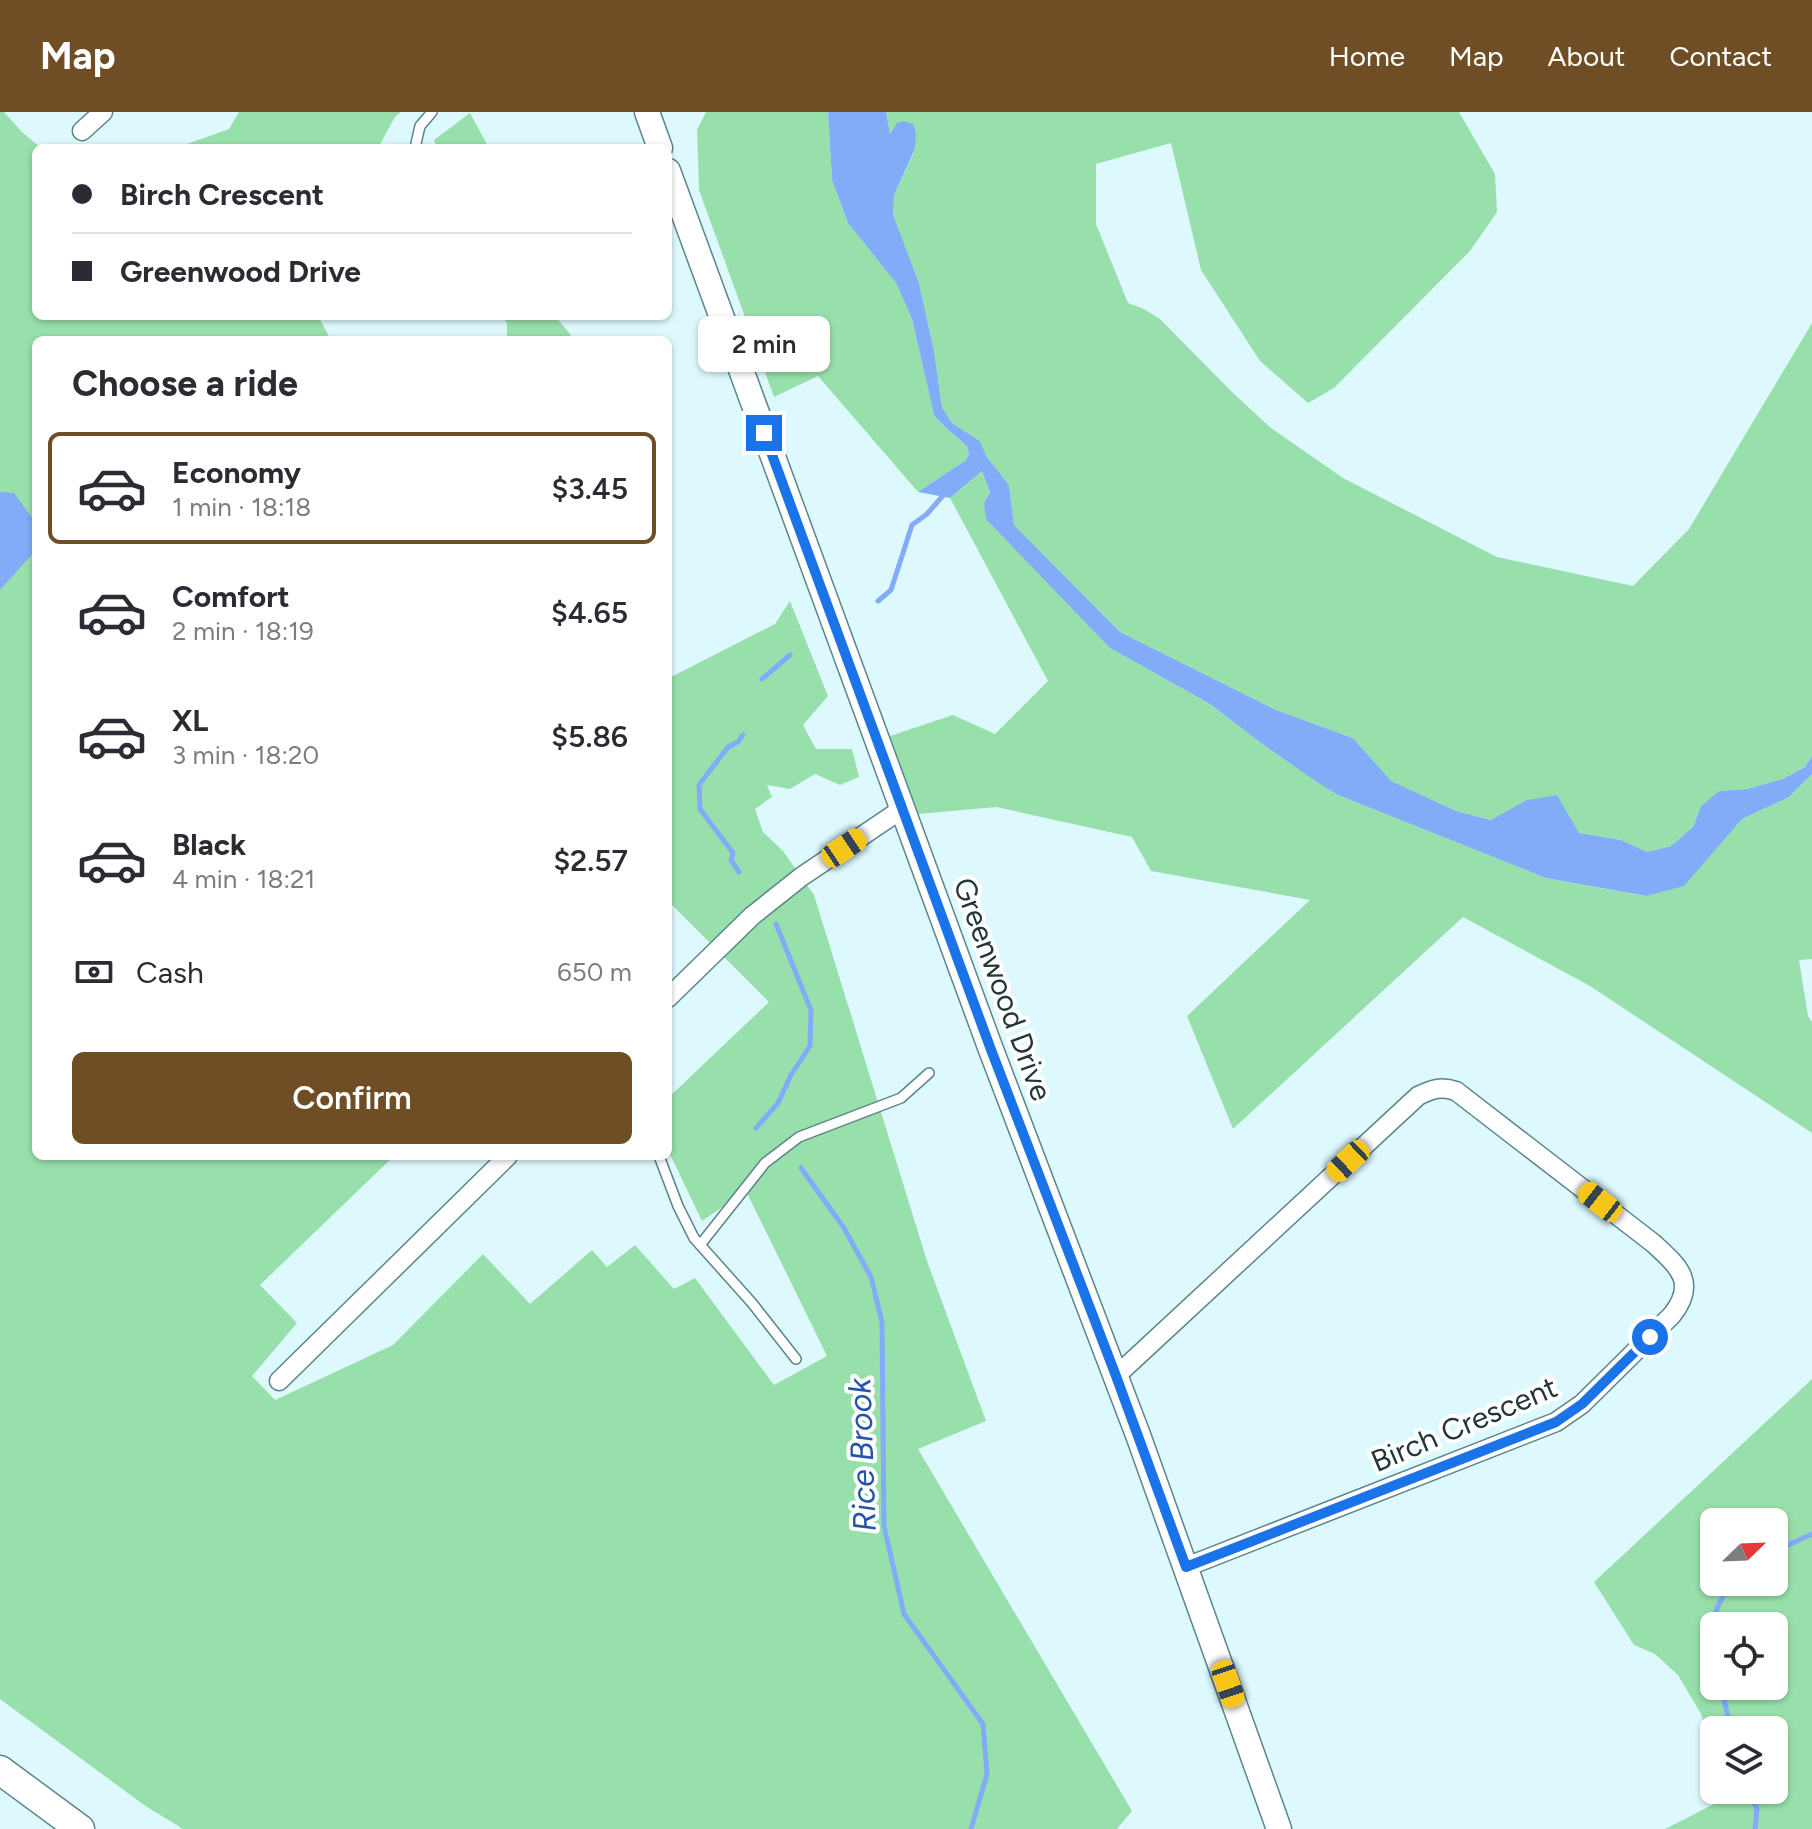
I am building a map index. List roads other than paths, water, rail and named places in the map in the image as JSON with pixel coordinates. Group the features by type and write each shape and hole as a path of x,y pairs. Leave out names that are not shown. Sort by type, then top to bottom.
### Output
{"highway":[{"path":"0,1770 80,1829"}],"main road":[{"path":"647,112 659,144"},
{"name":"Greenwood Drive","path":"672,182 984,1033 1116,1376 1279,1829"}],"street":[{"path":"82,131 103,112"},
{"path":"672,994 752,916 801,877 902,809"},
{"name":"Birch Crescent","path":"1116,1376 1418,1096 1444,1087 1456,1091 1653,1243 1675,1263 1683,1277 1685,1290 1681,1304 1672,1315 1570,1414 1186,1567"},
{"path":"279,1381 504,1160"}],"lane":[{"path":"416,144 420,126 432,112"},
{"path":"700,1245 765,1163 799,1137 901,1098 929,1073"},
{"path":"661,1160 694,1238 752,1303 796,1359"}],"water":[{"path":"828,112 886,112 890,134 897,123 913,124 915,149 894,195 893,215 919,283 942,407 952,423 980,441 987,457 1009,485 1014,525 1120,632 1276,710 1353,738 1391,781 1456,811 1491,820 1527,800 1557,795 1579,833 1621,840 1647,852 1671,846 1693,827 1701,806 1719,791 1747,789 1783,779 1805,767 1812,756 1812,774 1789,797 1742,819 1684,886 1646,896 1546,878 1338,795 1210,704 1110,648 986,519 984,503 990,492 982,471 950,498 918,492 966,460 969,454 967,446 934,415 912,319 896,283 848,223 832,180"},
{"path":"0,492 14,493 32,518 32,554 0,590"}],"waterway":[{"name":"Rice Brook","path":"878,601 891,590 912,525 927,514 947,491"},
{"name":"Rice Brook","path":"762,679 790,655"},
{"name":"Rice Brook","path":"739,872 731,860 733,853 700,809 699,785 728,747 743,735"},
{"name":"Rice Brook","path":"756,1128 778,1103 810,1046 811,1010 776,924"},
{"name":"Rice Brook","path":"801,1168 844,1228 871,1277 882,1322 884,1526 904,1614 983,1724 987,1774 971,1829"},
{"path":"1788,1545 1812,1534"},
{"path":"1716,1612 1723,1596"},
{"path":"1724,1700 1728,1716"},
{"path":"1754,1804 1757,1809 1755,1829"}]}
